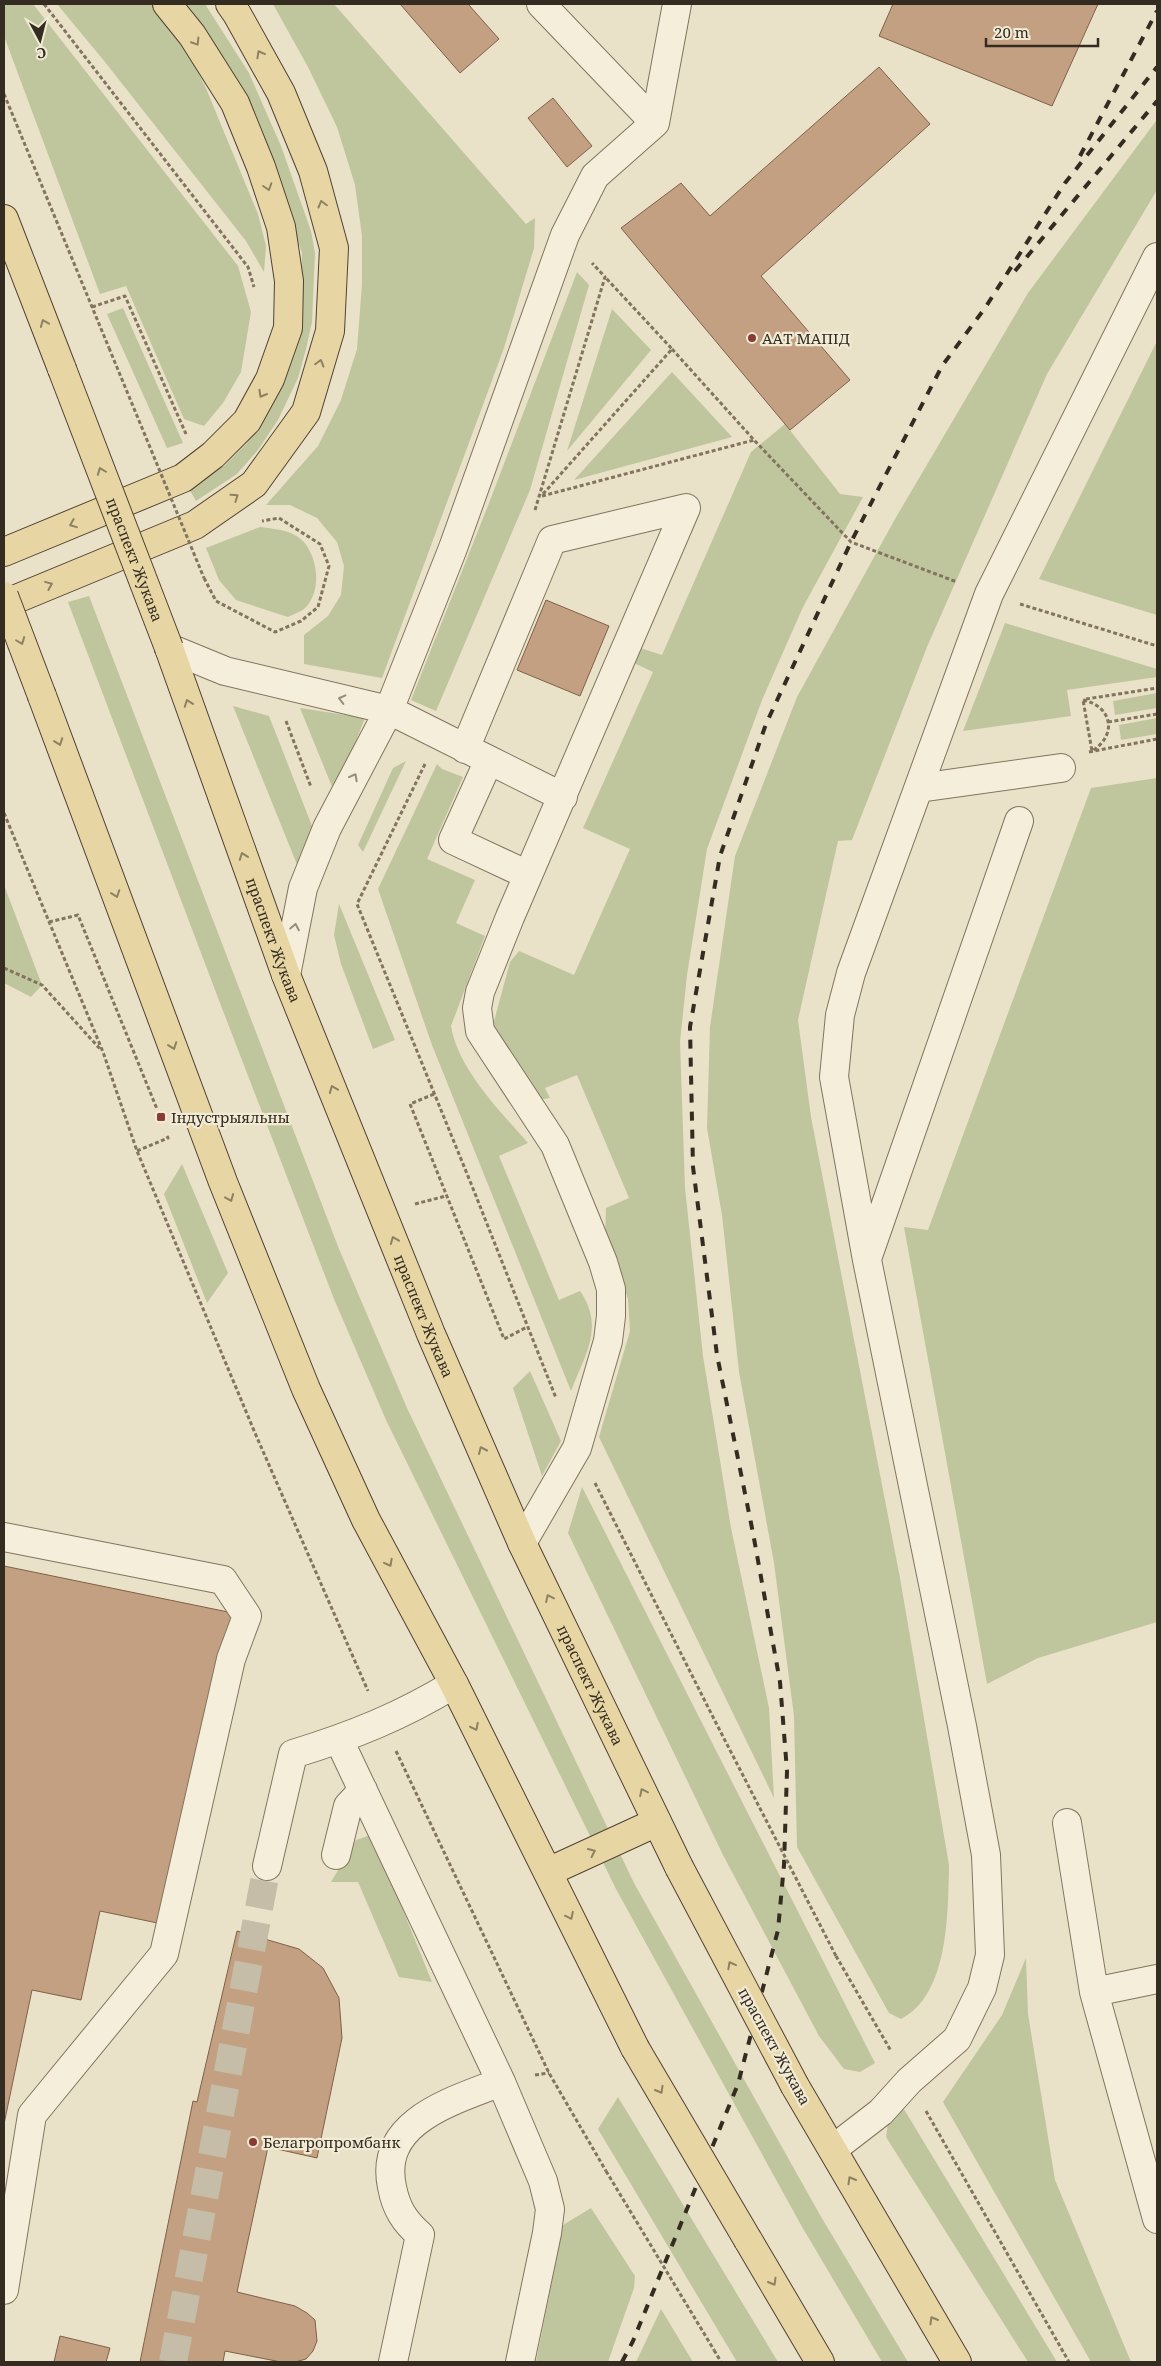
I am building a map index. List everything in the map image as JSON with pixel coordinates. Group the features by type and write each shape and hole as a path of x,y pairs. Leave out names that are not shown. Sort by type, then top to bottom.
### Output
{"main road":[{"path":"4,552 183,478 213,455 247,421 270,379 288,328 289,281 282,228 261,166 235,103 192,35 166,4"},
{"path":"4,604 195,525 254,484 306,412 330,331 334,248 313,171 281,93 238,14 230,4"},
{"name":"праспект Жукава","path":"4,219 168,648 286,975 431,1334 522,1543 679,1867 795,2086 957,2362"},
{"path":"4,596 223,1182 306,1389 366,1520 454,1684 635,2048 820,2362"},
{"path":"548,1872 657,1822"}],"lane":[{"path":"541,4 655,123"},
{"path":"286,975 303,888 327,828 389,710 453,548 565,235 595,176 655,123 677,4"},
{"path":"833,2149 882,2112 909,2081 957,2039 982,1988 990,1954 986,1855 964,1735 867,1260 834,1077 840,1015 851,973 989,594 1157,257"},
{"path":"522,1543 577,1448 608,1341 612,1316 611,1289 603,1262 555,1145 480,1031 477,1008 480,992 528,875 686,508 552,540 477,755 453,840 528,875"},
{"path":"168,648 226,671 389,710 563,797"},
{"path":"919,788 1061,768"},
{"path":"867,1260 1019,821"},
{"path":"4,1536 223,1580 247,1616 231,1659 164,1954 32,2115 4,2290"},
{"path":"267,1866 293,1754 339,1740 382,1723 454,1684"},
{"path":"339,1740 501,2082 543,2181 550,2209 547,2233 520,2362"},
{"path":"336,1855 348,1806 362,1790"},
{"path":"1067,1823 1094,1992 1157,2219"},
{"path":"1094,1992 1157,1979"},
{"path":"393,2362 420,2235 407,2224 399,2212 393,2194 390,2161 395,2145 413,2123 447,2104 501,2082"}],"path":[{"path":"44,4 248,267 255,291"},
{"path":"4,94 204,578 216,600 275,632 301,621 318,607 329,566 320,544 279,518 260,521"},
{"path":"565,235 851,542 989,594 1157,646"},
{"path":"533,514 540,497 605,277"},
{"path":"92,307 125,296 188,439"},
{"path":"540,497 672,349"},
{"path":"540,497 754,440"},
{"path":"1084,700 1157,688"},
{"path":"1061,768 1092,751 1105,739 1108,722 1100,707 1084,700"},
{"path":"1084,700 1092,751"},
{"path":"1108,722 1157,714"},
{"path":"284,718 312,788"},
{"path":"438,736 357,904 577,1448 836,1956 1070,2362"},
{"path":"1092,751 1157,739"},
{"path":"4,813 103,1052 137,1151 255,1433 382,1723 549,2073 721,2362"},
{"path":"49,922 78,915 161,1117"},
{"path":"4,968 42,984 103,1052"},
{"path":"434,1094 410,1104 504,1339 527,1327"},
{"path":"137,1151 168,1138 166,1131"}],"green space":[{"path":"4,4 33,4 238,266 251,312 241,372 223,403 204,426 184,419 126,286 100,294 4,36"},
{"path":"57,4 156,4 175,26 205,86 258,214 266,246 264,272 246,241"},
{"path":"185,4 205,4 249,73 281,146 311,231 315,253 312,322 298,378 278,420 258,450 237,474 196,501 188,487 225,465 247,443 267,411 301,278 302,253 266,150 234,78 197,19"},
{"path":"273,4 334,4 526,224 535,218 534,248 504,348 382,678 304,664 304,635 328,616 341,595 344,566 337,542 317,518 290,505 266,505 318,446 341,400 357,349 362,284 362,236 355,185 337,127 308,67"},
{"path":"1156,121 1157,190 1047,374 927,647 852,840 838,841 798,1020 811,1117 900,1578 949,1865 946,1928 943,1951 937,1972 929,1991 917,2007 901,2019 889,2013 797,1847 794,1716 774,1563 739,1372 722,1215 707,1128 710,1027 735,856 797,697 895,519 1028,293"},
{"path":"577,272 589,285 530,490 436,711 411,700 491,498"},
{"path":"123,308 183,443 167,448 107,314"},
{"path":"612,309 651,350 567,451"},
{"path":"1157,341 1157,615 1039,579"},
{"path":"672,372 732,437 574,480"},
{"path":"785,424 840,494 863,497 803,607 762,700 707,849 687,975 680,1042 685,1188 703,1356 731,1528 769,1708 774,1798 599,1437 630,1331 628,1299 605,1236 606,1208 629,1198 577,1075 545,1088 550,1098 538,1100 490,1036 510,962 519,951 574,975 630,849 583,828 653,672 634,663 640,648 662,655 751,452"},
{"path":"260,527 284,531 300,538 309,549 315,566 316,584 310,601 301,611 288,617 236,600 219,580 206,548"},
{"path":"89,596 339,1249 407,1408 634,1883 820,2215 908,2362 882,2362 801,2225 616,1889 386,1420 334,1299 68,602"},
{"path":"1005,623 1157,669 1157,677 1067,690 1071,716 963,731"},
{"path":"1157,693 1157,708 1115,715 1113,701"},
{"path":"233,706 269,716 314,831 298,867"},
{"path":"300,708 365,718 335,794"},
{"path":"1157,718 1157,734 1121,740 1119,725"},
{"path":"406,761 363,852 358,845 393,768"},
{"path":"437,764 442,769 463,777 427,859 475,880 456,923 485,936 451,1026 455,1042 471,1073 493,1103 528,1143 499,1156 559,1300 580,1291 587,1304 592,1329 590,1341 571,1391 432,1045 378,889"},
{"path":"1157,778 1157,1622 1038,1658 987,1684 904,1227 928,1230 1091,788"},
{"path":"4,885 42,985 31,997 4,983"},
{"path":"339,904 395,1040 373,1049 341,964 334,935"},
{"path":"182,1164 228,1273 207,1303 164,1194"},
{"path":"530,1371 561,1441 542,1476 513,1388"},
{"path":"582,1487 875,2063 860,2072 844,2069 819,2036 723,1855 568,1533"},
{"path":"368,1836 375,1841 432,1982 399,1977 358,1882 331,1882 356,1840"},
{"path":"1026,1958 1028,2014 1055,2180 1131,2362 1091,2362 943,2102 1002,2015"},
{"path":"618,2097 778,2362 737,2362 598,2129"},
{"path":"902,2106 1057,2362 1028,2362 886,2137 888,2123"},
{"path":"591,2208 635,2276 634,2288 608,2362 536,2362 563,2225"},
{"path":"661,2309 693,2362 636,2362"}],"building":[{"path":"400,4 468,4 499,39 460,73"},
{"path":"893,4 1098,4 1052,106 879,36"},
{"path":"879,67 930,124 761,276 850,380 790,430 621,228 681,183 710,216"},
{"path":"553,98 592,146 567,167 528,118"},
{"path":"546,600 609,626 580,696 517,670"},
{"path":"4,1566 233,1613 167,1925 100,1911 81,2000 32,1990 4,2124"},
{"name":"Белагропромбанк","path":"237,1931 299,1949 323,1968 339,1998 342,2038 317,2158 268,2147 237,2292 295,2306 307,2313 315,2320 317,2341 313,2351 306,2359 295,2362 281,2362 225,2351 223,2362 140,2362 193,2101 197,2102"},
{"path":"60,2336 110,2348 106,2362 54,2362"}],"tunnel":[{"path":"173,2362 267,1866"}],"railway":[{"path":"1080,156 1157,11"},
{"path":"622,2362 633,2341 738,2084 778,1930 784,1865 787,1771 780,1682 753,1533 717,1355 693,1167 690,1027 720,856 766,724 851,542 942,366 985,308 1065,183 1157,67"},
{"path":"1015,271 1157,101"}],"place":[{"name":"ААТ МАПІД","path":"752,338"},
{"name":"Індустрыяльны","path":"161,1117"},
{"name":"Белагропромбанк","path":"253,2142"}]}
